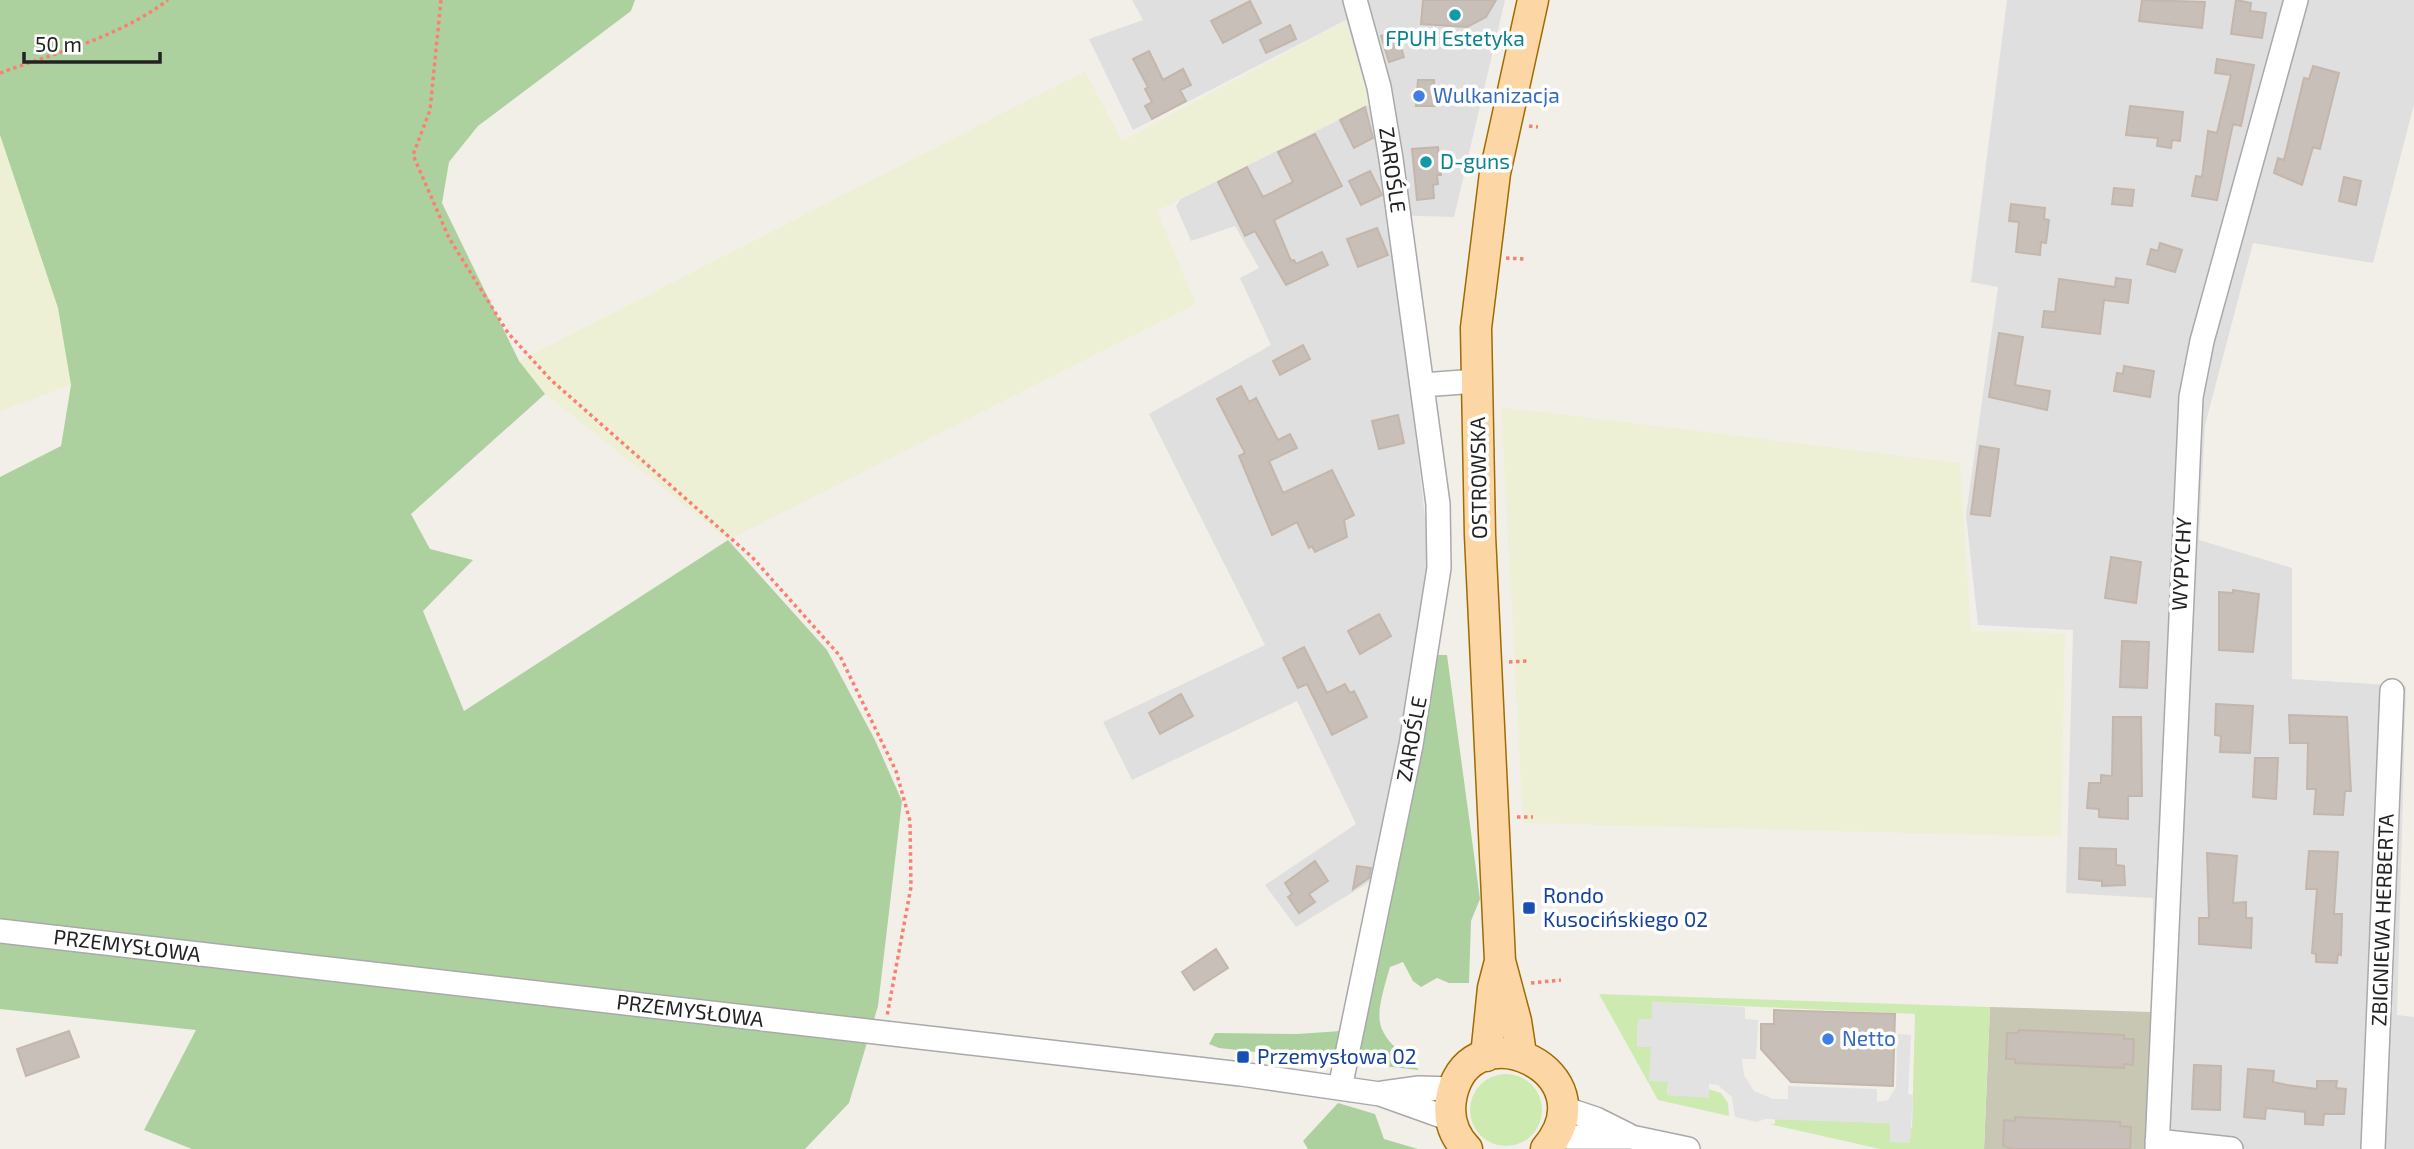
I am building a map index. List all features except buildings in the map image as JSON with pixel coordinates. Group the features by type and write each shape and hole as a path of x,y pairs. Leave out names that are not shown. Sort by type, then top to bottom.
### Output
{"main road":[{"name":"OSTROWSKA","path":"1486,1056 1500,979 1476,328 1491,200 1533,0"},
{"name":"OSTROWSKA","path":"1500,979 1521,1054"},
{"path":"1467,1149 1458,1139 1450,1119 1453,1089 1466,1069 1486,1056 1503,1052 1521,1054 1537,1062 1551,1074 1559,1090 1555,1131"}],"street":[{"name":"ZAROŚLE","path":"1340,1088 1412,745 1439,568 1438,504 1379,88 1355,0"},
{"name":"WYPYCHY","path":"2231,1149 2157,1145 2191,397 2202,341 2297,0"},
{"path":"1422,385 1477,381"},
{"name":"ZBIGNIEWA HERBERTA","path":"2373,1149 2392,691"},
{"name":"PRZEMYSŁOWA","path":"0,931 1340,1088 1380,1094 1450,1119"},
{"name":"PRZEMYSŁOWA","path":"1380,1094 1419,1088 1453,1089"},
{"path":"1555,1131 1596,1119 1631,1137 1688,1149"}],"path":[{"path":"0,73 70,51 150,13 168,0"},
{"path":"441,0 430,110 413,155 449,238 508,333 551,380 752,557 840,656 896,771 910,821 911,887 884,1033"},
{"path":"1500,979 1561,980"}],"shaded area":[{"path":"1132,0 1505,0 1454,217 1390,215 1432,577 1376,878 1296,927 1265,885 1356,824 1297,701 1132,780 1103,722 1265,645 1149,414 1271,345 1240,278 1259,268 1235,226 1191,241 1176,206 1181,198 1370,104 1346,20 1133,130 1089,39 1143,20"},
{"path":"2007,0 2414,0 2414,104 2373,263 2253,243 2205,425 2199,540 2292,568 2292,679 2406,686 2397,1015 2414,1017 2414,1149 2152,1149 2153,898 2066,893 2073,630 1978,625 1966,515 1998,287 1971,282"},
{"path":"1346,20 1370,104 1157,211 1196,304 728,540 545,394 519,361 1085,71 1122,141"},
{"path":"0,135 58,308 71,385 0,411"},
{"path":"1501,407 1960,463 1971,631 2065,633 2061,837 1523,823"},
{"path":"1652,1002 1745,1007 1745,1019 1758,1020 1756,1059 1742,1059 1744,1075 1754,1091 1773,1099 1788,1099 1788,1086 1877,1089 1877,1102 1888,1100 1896,1087 1897,1034 1911,1035 1908,1094 1913,1095 1910,1143 1890,1142 1890,1123 1765,1119 1757,1122 1735,1117 1732,1097 1718,1085 1709,1084 1709,1098 1667,1095 1668,1082 1649,1081 1651,1047 1637,1047 1638,1019 1652,1019"},
{"path":"1990,1007 2152,1012 2146,1149 1984,1149"}],"green space":[{"path":"0,0 635,0 631,11 478,126 449,162 442,203 519,361 545,394 411,514 430,549 473,560 423,611 464,711 728,540 827,650 875,740 902,801 878,1006 849,1103 805,1149 192,1149 144,1130 196,1030 0,1009 0,477 61,446 71,385 58,308 0,135"},
{"path":"1430,655 1447,655 1480,899 1471,921 1469,983 1449,983 1437,978 1421,987 1413,981 1403,962 1390,967 1379,1016 1381,1026 1393,1045 1419,1070 1219,1048 1209,1044 1215,1033 1297,1034 1341,1031"},
{"path":"1599,994 1990,1007 1984,1149 1880,1149 1769,1124 1775,1124 1775,1119 1890,1123 1912,1128 1915,1014 1652,1002 1652,1019 1638,1020 1637,1046 1651,1047 1668,1082 1667,1095 1709,1097 1709,1089 1721,1093 1728,1103 1729,1116 1658,1100"},
{"path":"1499,1074 1513,1074 1532,1084 1542,1103 1542,1117 1532,1136 1513,1146 1499,1146 1480,1136 1470,1117 1470,1103 1480,1084"},
{"path":"1338,1103 1375,1114 1384,1139 1418,1149 1308,1149 1303,1141"}],"place":[{"name":"FPUH Estetyka","path":"1455,15"},
{"name":"Wulkanizacja","path":"1419,96"},
{"name":"D-guns","path":"1426,162"},
{"name":"Rondo Kusocińskiego 02","path":"1529,908"},
{"name":"Netto","path":"1828,1039"},
{"name":"Przemysłowa 02","path":"1243,1057"}]}
